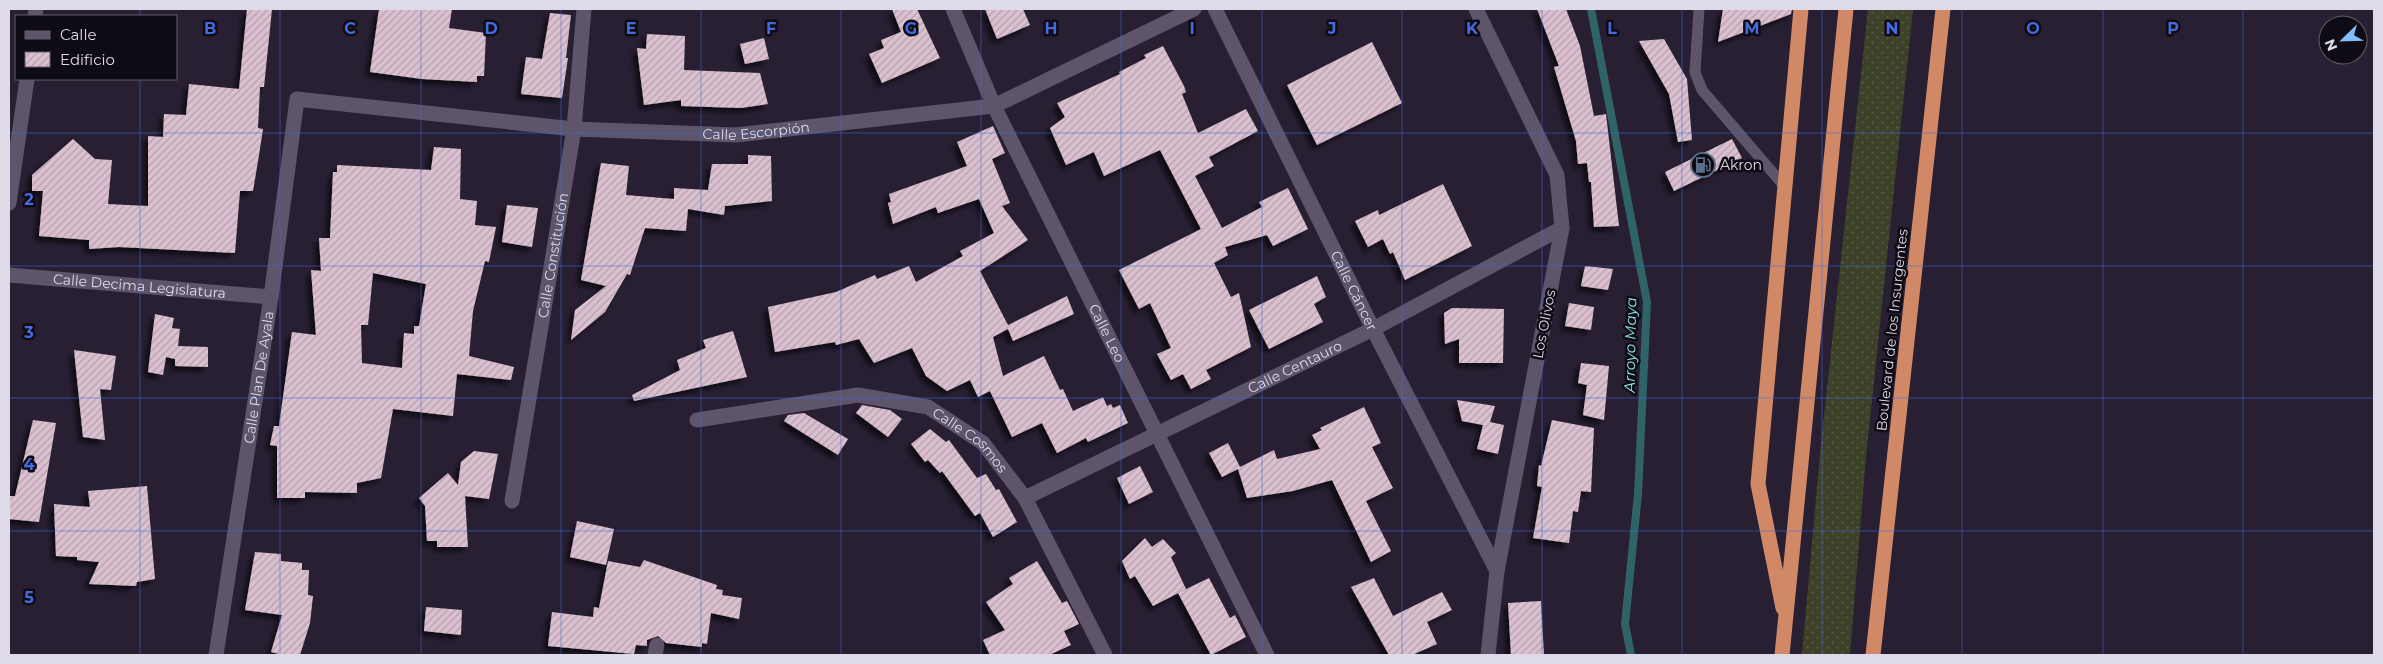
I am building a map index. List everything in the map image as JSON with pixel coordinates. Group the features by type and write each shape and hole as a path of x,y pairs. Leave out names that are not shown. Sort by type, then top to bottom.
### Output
{"highway":[{"path":"1786,623 1758,484 1801,9"},
{"path":"1782,655 1846,9"},
{"name":"Boulevard de los Insurgentes","path":"1873,655 1943,9"}],"street":[{"name":"Calle Constitución","path":"512,501 574,129 584,9"},
{"name":"Calle Leo","path":"953,9 994,106 1267,655"},
{"name":"Calle Escorpión","path":"297,99 574,129 736,135 994,106 1194,9"},
{"name":"Calle Cáncer","path":"1215,9 1373,329 1497,571"},
{"name":"Los Olivos","path":"1476,9 1557,175 1562,228 1497,571 1488,655"},
{"path":"9,203 14,145 27,80"},
{"name":"Calle Plan De Ayala","path":"216,655 271,297 297,99"},
{"name":"Calle Centauro","path":"1025,498 1373,329 1562,228"},
{"name":"Calle Decima Legislatura","path":"9,275 271,297"},
{"name":"Calle Cosmos","path":"697,420 858,395 928,407 983,443 1025,498 1105,655"}],"lane":[{"path":"1699,9 1695,72 1702,90 1785,187"}],"green space":[{"path":"1868,9 1913,9 1866,457 1850,655 1802,655 1820,453"}],"building":[{"path":"247,9 272,9 264,87 260,87 258,128 263,129 253,191 240,191 235,253 119,247 89,249 89,240 39,236 43,191 32,191 32,175 73,139 95,159 112,160 108,204 148,206 148,136 163,137 164,114 186,115 189,84 239,89"},
{"path":"379,9 452,9 449,28 486,33 484,76 477,76 477,82 422,79 370,72"},
{"path":"892,9 917,9 940,58 882,83 869,54 884,48 881,40 901,32"},
{"path":"985,9 1023,9 1030,25 997,39"},
{"path":"1537,9 1566,9 1580,46 1594,116 1606,114 1619,226 1594,227 1591,182 1589,182 1587,163 1578,164 1576,141 1554,67 1559,66"},
{"path":"1723,9 1792,9 1791,14 1718,42"},
{"path":"550,13 571,15 566,58 568,58 562,98 521,94 526,57 542,59"},
{"path":"647,34 685,36 684,70 760,73 768,104 741,108 681,106 681,100 644,105 637,48 646,49"},
{"path":"764,38 769,59 745,64 740,44"},
{"path":"1664,39 1687,79 1692,140 1678,142 1669,94 1639,41"},
{"path":"1372,42 1402,103 1317,145 1287,85"},
{"path":"1163,46 1184,86 1186,92 1182,94 1198,133 1246,109 1258,131 1209,157 1214,166 1195,176 1222,228 1262,207 1259,202 1288,188 1308,229 1273,246 1267,235 1225,247 1228,255 1214,263 1231,297 1239,293 1251,347 1206,370 1211,379 1191,389 1183,374 1171,380 1157,354 1171,348 1150,303 1139,309 1119,270 1201,229 1160,150 1104,176 1094,152 1066,165 1050,128 1065,117 1057,103 1120,74 1119,72 1146,58 1144,55"},
{"path":"993,126 1005,153 992,159 1010,203 1002,206 1028,240 980,271 1008,325 1067,296 1074,314 1013,341 1008,329 993,337 1003,376 1044,356 1060,390 1063,389 1073,411 1103,397 1107,406 1111,404 1113,408 1120,405 1128,423 1088,442 1086,438 1057,453 1042,423 1012,437 990,391 978,397 970,380 947,391 926,376 912,348 874,363 859,339 836,345 835,342 775,352 768,307 836,292 875,275 877,279 909,266 916,282 963,256 960,251 994,233 979,199 938,213 936,207 893,224 888,203 891,202 889,194 967,166 957,142"},
{"name":"Akron","path":"1732,139 1742,158 1674,191 1665,172"},
{"path":"434,147 461,149 460,199 477,201 475,225 496,227 489,262 485,261 473,311 469,356 514,367 511,380 457,374 453,416 393,409 381,478 357,483 357,493 305,492 305,498 277,498 277,446 270,445 274,426 279,426 292,332 316,335 311,270 321,271 319,238 330,238 333,172 337,172 337,165 431,170","holes":["373,273 426,284 419,326 414,326 414,334 404,333 402,368 362,363 361,325 368,325"]},
{"path":"748,155 771,156 772,201 725,206 724,215 688,209 686,231 645,228 630,275 627,274 605,312 571,340 575,310 606,286 581,280 601,163 629,166 626,195 674,199 674,188 708,190 712,164 748,164"},
{"path":"1443,184 1472,246 1405,280 1393,252 1390,254 1383,239 1368,247 1355,221 1378,210 1379,215"},
{"path":"507,205 538,208 532,247 502,242"},
{"path":"1585,266 1613,269 1608,290 1581,286"},
{"path":"1317,276 1326,297 1314,304 1323,322 1269,349 1249,310"},
{"path":"1569,303 1594,307 1591,330 1565,326"},
{"path":"1452,308 1504,309 1503,363 1459,363 1459,339 1445,344 1444,313"},
{"path":"155,314 174,318 172,328 180,329 178,346 208,347 208,367 175,366 175,359 166,357 163,375 148,372"},
{"path":"733,331 747,377 634,401 632,395 680,370 677,360 706,348 703,340"},
{"path":"74,350 116,356 111,390 100,389 105,440 83,437"},
{"path":"1581,363 1609,366 1604,420 1583,415 1587,385 1578,383"},
{"path":"1457,400 1495,406 1490,422 1504,425 1498,454 1477,449 1483,425 1462,421"},
{"path":"862,405 890,410 902,419 888,437 856,413"},
{"path":"1364,407 1381,443 1372,447 1393,488 1366,501 1391,551 1371,562 1332,480 1293,491 1247,498 1238,469 1222,477 1209,453 1228,443 1240,467 1274,450 1277,459 1320,449 1312,435 1322,430 1320,428"},
{"path":"804,413 848,439 838,455 784,421 788,415"},
{"path":"33,420 56,423 39,522 9,519 9,496 15,496"},
{"path":"1552,420 1594,428 1591,492 1581,491 1578,512 1573,511 1569,543 1533,538 1542,487 1537,486 1539,465 1541,466"},
{"path":"930,429 946,442 949,440 977,478 986,474 996,490 999,489 1017,522 993,537 980,513 975,516 942,471 940,473 928,460 925,462 911,444"},
{"path":"474,451 498,454 489,499 465,496 468,547 437,547 437,541 427,541 425,506 419,498 448,473 458,485 461,462"},
{"path":"1140,466 1153,492 1129,504 1117,478"},
{"path":"147,486 155,579 137,582 136,586 89,584 99,562 77,560 77,557 56,556 54,504 90,507 88,491"},
{"path":"577,521 614,529 606,565 570,557"},
{"path":"1145,538 1152,547 1163,539 1176,553 1171,557 1186,589 1153,606 1135,576 1130,579 1122,561"},
{"path":"255,552 281,554 281,561 302,563 302,570 309,570 308,595 313,596 310,623 300,655 283,655 271,652 282,615 245,610"},
{"path":"644,560 717,585 716,589 723,590 722,595 742,598 739,619 711,613 707,644 702,643 702,647 666,643 658,636 647,640 647,646 636,645 634,654 548,646 552,612 593,617 594,607 599,608 608,561 640,567"},
{"path":"1037,561 1062,603 1067,601 1079,624 1064,631 1071,645 1049,655 990,655 983,640 1005,630 986,602 1013,584 1009,578"},
{"path":"1209,578 1230,618 1235,615 1246,637 1211,655 1178,593"},
{"path":"1374,578 1393,616 1442,592 1452,610 1427,622 1437,644 1412,655 1389,655 1351,587"},
{"path":"1541,601 1544,655 1511,655 1508,603"},
{"path":"426,607 462,610 461,635 424,631"}],"waterway":[{"name":"Arroyo Maya","path":"1591,9 1647,302 1638,494 1625,624 1631,655"}],"place":[{"name":"Akron","path":"1703,165"}]}
